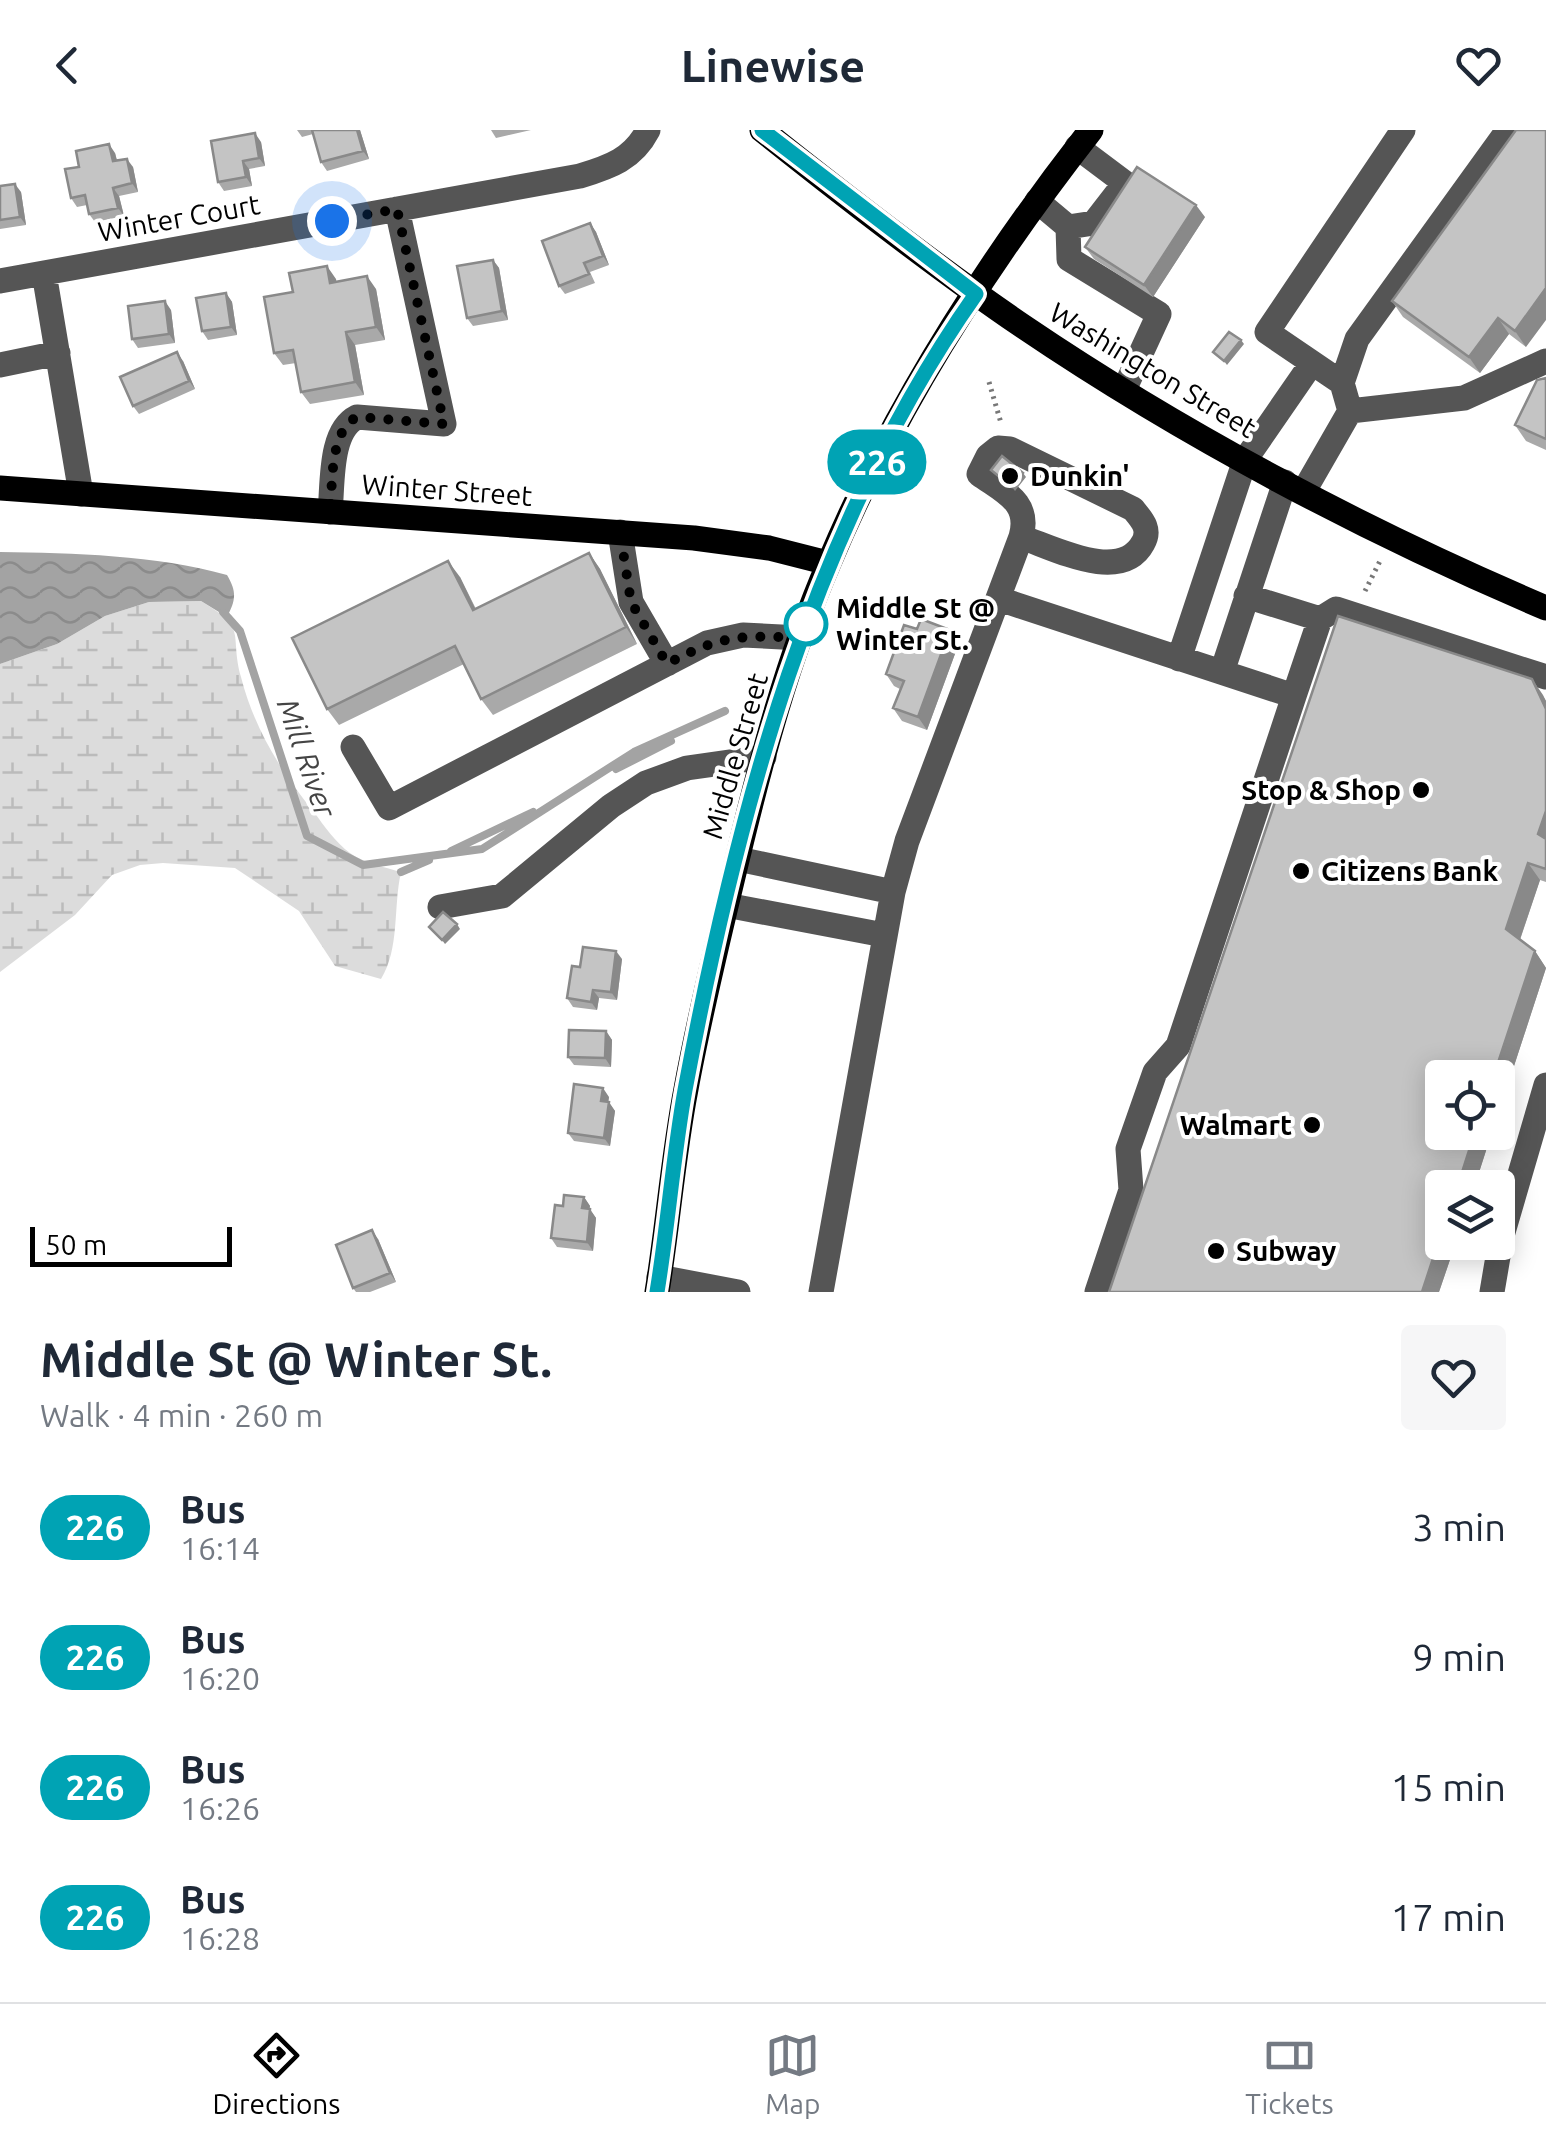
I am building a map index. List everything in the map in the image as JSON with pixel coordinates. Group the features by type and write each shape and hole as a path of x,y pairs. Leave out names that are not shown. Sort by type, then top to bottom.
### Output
{"main road":[{"name":"Washington Street","path":"762,130 976,294 1124,390 1295,487 1466,574 1546,608"},
{"name":"Middle Street","path":"658,1284 685,1091 726,904 764,757 828,564 920,382 1037,202 1084,139"},
{"name":"Winter Street","path":"0,488 694,538 769,548 828,564"}],"street":[{"path":"1342,383 1267,332 1403,130"},
{"path":"1350,411 1342,383 1356,340 1508,130"},
{"name":"Winter Court","path":"0,281 580,176 620,161 647,133"},
{"path":"1068,227 1094,222 1125,183 1084,139"},
{"path":"1037,202 1068,227 1069,259 1159,314 1124,390"},
{"path":"330,512 339,435 347,422 357,417 444,424 397,209"},
{"path":"44,273 81,494"},
{"path":"0,365 58,352"},
{"path":"1222,672 1246,596 1295,487 1350,411 1464,398 1546,361"},
{"path":"1178,659 1244,460 1312,363"},
{"path":"821,1292 893,892 913,823 999,599 1025,520 1022,510 979,474 988,456 998,448 1010,449 1133,509 1145,523 1147,536 1137,554 1120,562 1102,563 1021,537"},
{"path":"620,532 631,602 667,664"},
{"path":"1246,596 1320,619"},
{"path":"999,599 1294,696"},
{"path":"1097,1292 1131,1190 1128,1149 1155,1072 1178,1046 1320,619 1336,609 1546,677"},
{"path":"353,746 389,808 706,643 743,635 801,638"},
{"path":"440,907 502,896 646,782 687,768 764,757"},
{"path":"738,859 893,892"},
{"path":"726,904 884,935"},
{"path":"1492,1292 1501,1240 1546,1085"},
{"path":"658,1284 738,1292"}],"path":[{"path":"990,382 1002,425"}],"green space":[{"path":"201,601 232,626 241,677 253,714 270,749 302,797 350,853 401,872 394,941 381,979 335,966 299,911 235,868 163,863 140,865 112,875 75,915 0,972 0,664 57,644 105,616 149,602"}],"water":[{"path":"0,552 114,556 200,568 227,575 234,601 227,617 201,601 149,602 105,616 57,644 0,664"}],"building":[{"path":"312,130 357,130 363,151 321,162"},
{"path":"1516,130 1546,130 1546,288 1515,331 1498,318 1469,357 1392,301"},
{"path":"255,133 259,158 243,161 246,177 218,182 211,141"},
{"path":"109,144 113,161 127,159 132,183 113,188 118,208 89,214 85,195 71,198 65,169 79,167 76,151"},
{"path":"1137,167 1196,205 1144,285 1085,247"},
{"path":"15,184 20,217 0,220 0,186"},
{"path":"590,223 603,256 584,263 589,274 559,286 542,241"},
{"path":"493,260 502,311 467,318 457,266"},
{"path":"327,266 330,283 367,276 376,327 346,332 355,382 301,392 293,350 274,353 264,297 293,292 289,273"},
{"path":"226,293 231,327 202,331 196,298"},
{"path":"165,301 169,334 132,339 128,306"},
{"path":"1229,332 1241,340 1224,361 1213,352"},
{"path":"177,352 189,381 133,406 120,377"},
{"path":"1546,378 1546,439 1515,425 1537,380"},
{"name":"Dunkin'","path":"1002,456 1023,473 1012,487 991,470"},
{"path":"589,553 626,627 481,699 455,646 327,709 292,638 448,561 473,610"},
{"path":"1338,616 1532,679 1546,709 1546,811 1538,834 1546,839 1546,869 1528,863 1506,929 1535,951 1499,1060 1425,1060 1425,1150 1469,1150 1463,1170 1425,1170 1425,1260 1432,1260 1422,1292 1109,1292"},
{"path":"921,619 950,630 918,717 893,708 904,681 886,674 904,625 917,629"},
{"path":"443,912 457,924 442,940 429,927"},
{"path":"583,947 616,951 611,992 593,990 591,1002 567,998 572,966 580,967"},
{"path":"569,1030 606,1031 605,1058 568,1057"},
{"path":"574,1084 603,1088 601,1101 609,1102 604,1138 568,1133"},
{"path":"564,1195 584,1197 582,1208 590,1209 587,1242 551,1238 555,1205 563,1206"},
{"path":"372,1230 390,1273 353,1288 336,1245"}],"waterway":[{"name":"Mill River","path":"223,612 240,631 307,836 363,865 482,849 634,752 725,711"},
{"path":"616,769 671,741"},
{"path":"451,851 533,812"},
{"path":"401,872 429,860"}],"bus line":[{"name":"226","path":"657,1292 685,1091 745,825 794,659 828,564 882,451 949,333 976,294 762,130"}],"place":[{"name":"Dunkin'","path":"1010,476"},
{"name":"Middle St @ Winter St.","path":"806,624"},
{"name":"Stop & Shop","path":"1421,790"},
{"name":"Citizens Bank","path":"1301,871"},
{"name":"Walmart","path":"1312,1125"},
{"name":"Subway","path":"1216,1251"}],"route":[{"path":"332,221 397,209 444,424 357,417 347,422 339,435 330,512 620,532 631,602 667,664 706,643 743,635 801,638 806,624"}]}
